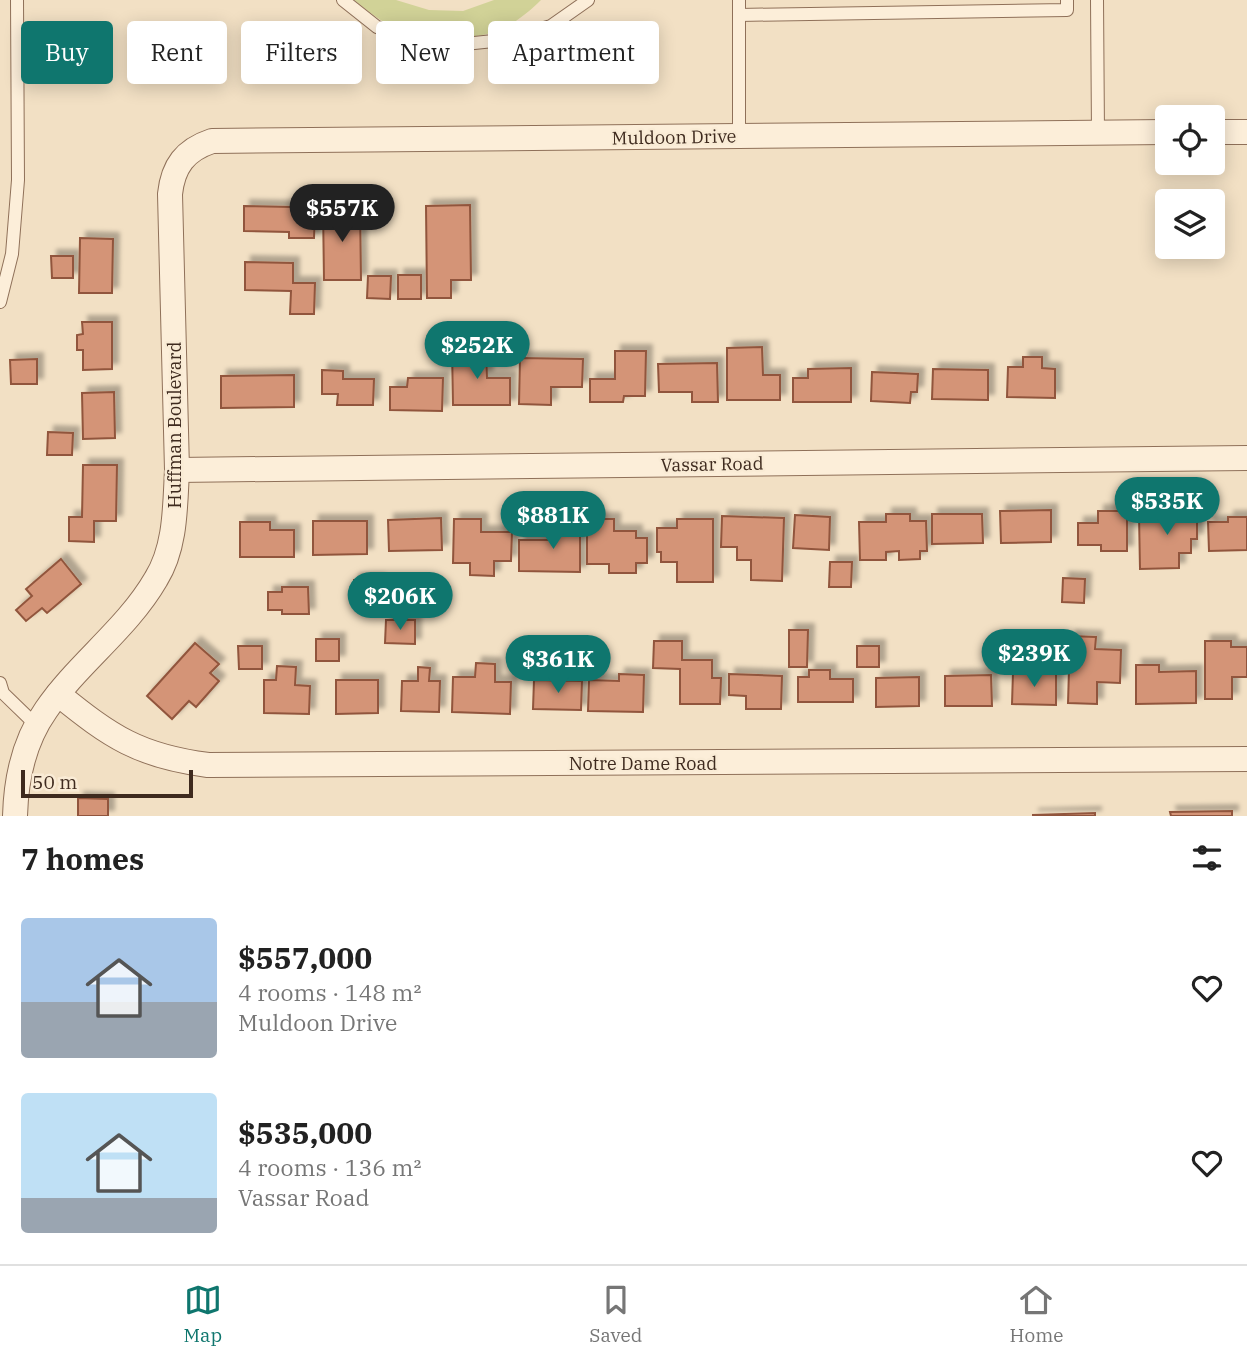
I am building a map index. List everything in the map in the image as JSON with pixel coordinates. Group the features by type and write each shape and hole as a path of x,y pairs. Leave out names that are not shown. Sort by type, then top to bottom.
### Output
{"street":[{"name":"Muldoon Drive","path":"185,156 198,146 212,142 1155,132"},
{"path":"1225,132 1247,132"},
{"name":"Huffman Boulevard","path":"15,816 21,764 36,725 58,694 134,611 158,578 170,545 177,470 170,194 175,168 185,156"},
{"name":"Vassar Road","path":"177,470 1247,457"},
{"name":"Notre Dame Road","path":"58,694 99,727 122,741 174,761 208,765 1247,759"}],"lane":[{"path":"0,302 12,254 18,180 17,0"},
{"path":"343,0 377,27 436,47 503,40 551,26 588,0"},
{"path":"739,0 739,136"},
{"path":"739,15 1067,10 1066,0"},
{"path":"1097,0 1098,133"},
{"path":"0,683 3,693 36,725"}],"green space":[{"path":"354,0 396,0 429,10 463,11 494,0 541,0 515,21 488,21 488,34 474,36 474,21 381,20"}],"building":[{"path":"470,205 471,280 451,280 451,298 427,298 426,206"},
{"path":"244,206 292,207 292,214 315,214 314,238 289,238 289,232 244,231"},
{"path":"360,207 361,280 324,280 323,208"},
{"path":"80,238 113,239 112,293 79,293"},
{"path":"51,256 73,256 73,278 52,278"},
{"path":"245,262 293,263 293,283 315,283 314,314 290,314 291,291 245,290"},
{"path":"398,275 421,275 421,299 398,299"},
{"path":"368,276 391,276 390,299 367,298"},
{"path":"82,322 112,322 112,369 83,370 83,350 77,350 77,335 83,334"},
{"path":"762,347 763,375 780,375 780,400 727,400 727,348"},
{"path":"452,349 486,349 487,378 510,378 510,405 453,405"},
{"path":"615,351 646,351 645,396 624,396 623,402 590,402 590,379 615,379"},
{"path":"1023,357 1042,357 1042,368 1055,369 1055,398 1007,397 1008,367 1023,367"},
{"path":"520,358 583,359 582,387 551,387 551,405 519,404"},
{"path":"37,359 37,384 11,384 10,360"},
{"path":"717,363 718,402 692,402 692,392 659,392 658,364"},
{"path":"851,368 851,402 793,402 793,378 808,378 808,369"},
{"path":"933,369 988,370 988,400 932,399"},
{"path":"322,370 343,371 343,379 374,379 373,405 337,405 338,394 322,394"},
{"path":"872,372 918,374 917,392 911,392 910,403 871,401"},
{"path":"294,375 294,407 221,408 221,376"},
{"path":"408,378 443,378 442,411 390,410 390,387 407,387"},
{"path":"114,392 115,438 83,439 82,393"},
{"path":"48,432 73,433 72,455 47,455"},
{"path":"83,465 117,465 116,521 94,521 94,542 69,541 69,517 82,517"},
{"path":"1159,507 1197,507 1197,539 1191,539 1191,553 1179,553 1179,568 1140,569 1139,515 1159,515"},
{"path":"1051,510 1051,542 1001,543 1000,511"},
{"path":"1098,511 1127,511 1127,551 1101,551 1101,545 1078,545 1078,523 1098,523"},
{"path":"886,514 910,514 910,521 926,521 927,551 920,551 920,559 899,560 899,551 886,552 886,560 860,560 859,522 886,522"},
{"path":"932,514 982,514 983,543 932,544"},
{"path":"795,515 830,517 829,550 793,548"},
{"path":"722,516 784,518 782,581 751,580 751,560 737,560 737,547 721,547"},
{"path":"1228,517 1247,517 1247,550 1209,551 1208,522 1228,522"},
{"path":"441,518 442,550 389,551 388,520"},
{"path":"454,519 481,519 481,532 512,532 511,561 494,561 494,576 470,575 470,563 453,563"},
{"path":"587,519 614,519 614,531 636,531 636,538 647,538 647,563 636,563 636,573 609,573 609,564 587,564"},
{"path":"677,519 713,519 713,582 677,582 677,562 661,562 661,552 657,552 657,528 677,528"},
{"path":"561,520 580,520 580,572 519,571 519,540 550,540 550,532 561,532"},
{"path":"313,521 367,521 367,554 313,555"},
{"path":"240,522 270,522 270,530 294,530 294,557 240,557"},
{"path":"61,559 81,584 47,613 42,608 26,621 16,610 32,596 26,589"},
{"path":"830,562 852,562 851,587 829,587"},
{"path":"1063,578 1085,579 1084,603 1062,602"},
{"path":"354,580 379,580 379,604 355,604"},
{"path":"282,587 308,587 309,614 282,614 282,610 268,610 268,592 282,592"},
{"path":"386,620 415,620 415,644 385,643"},
{"path":"789,630 808,630 807,667 789,667"},
{"path":"1070,636 1096,637 1095,649 1121,650 1120,683 1097,682 1097,704 1068,703"},
{"path":"316,639 339,639 339,661 316,661"},
{"path":"995,640 1014,640 1014,660 995,660"},
{"path":"654,641 682,641 682,660 712,660 712,678 721,678 720,704 680,704 680,669 653,668"},
{"path":"1205,641 1231,641 1231,647 1247,647 1247,677 1232,677 1232,699 1205,699"},
{"path":"195,643 219,664 210,673 219,681 196,707 189,701 172,719 147,696"},
{"path":"238,646 262,646 262,669 239,669"},
{"path":"857,646 879,646 879,667 857,667"},
{"path":"519,648 537,648 538,671 520,672"},
{"path":"476,663 495,664 495,682 511,682 510,714 452,712 453,677 475,677"},
{"path":"1136,665 1159,665 1159,672 1196,671 1196,703 1136,704"},
{"path":"277,666 296,667 295,685 310,686 309,714 264,713 264,680 276,680"},
{"path":"418,667 430,668 429,681 440,681 439,712 401,711 402,681 418,681"},
{"path":"809,670 830,670 830,679 853,679 853,702 798,702 798,677 809,677"},
{"path":"1013,672 1056,673 1056,705 1012,704"},
{"path":"619,674 644,675 643,712 588,711 589,680 619,681"},
{"path":"729,674 782,676 781,709 746,709 746,696 729,695"},
{"path":"991,675 992,706 945,706 945,676"},
{"path":"919,677 919,706 876,707 876,678"},
{"path":"336,680 378,680 378,713 336,714"},
{"path":"534,680 582,681 581,710 533,709"},
{"path":"78,798 108,799 108,816 78,816"},
{"path":"1232,811 1232,816 1171,816 1170,812"},
{"path":"1095,813 1095,816 1033,816 1033,815"}]}
